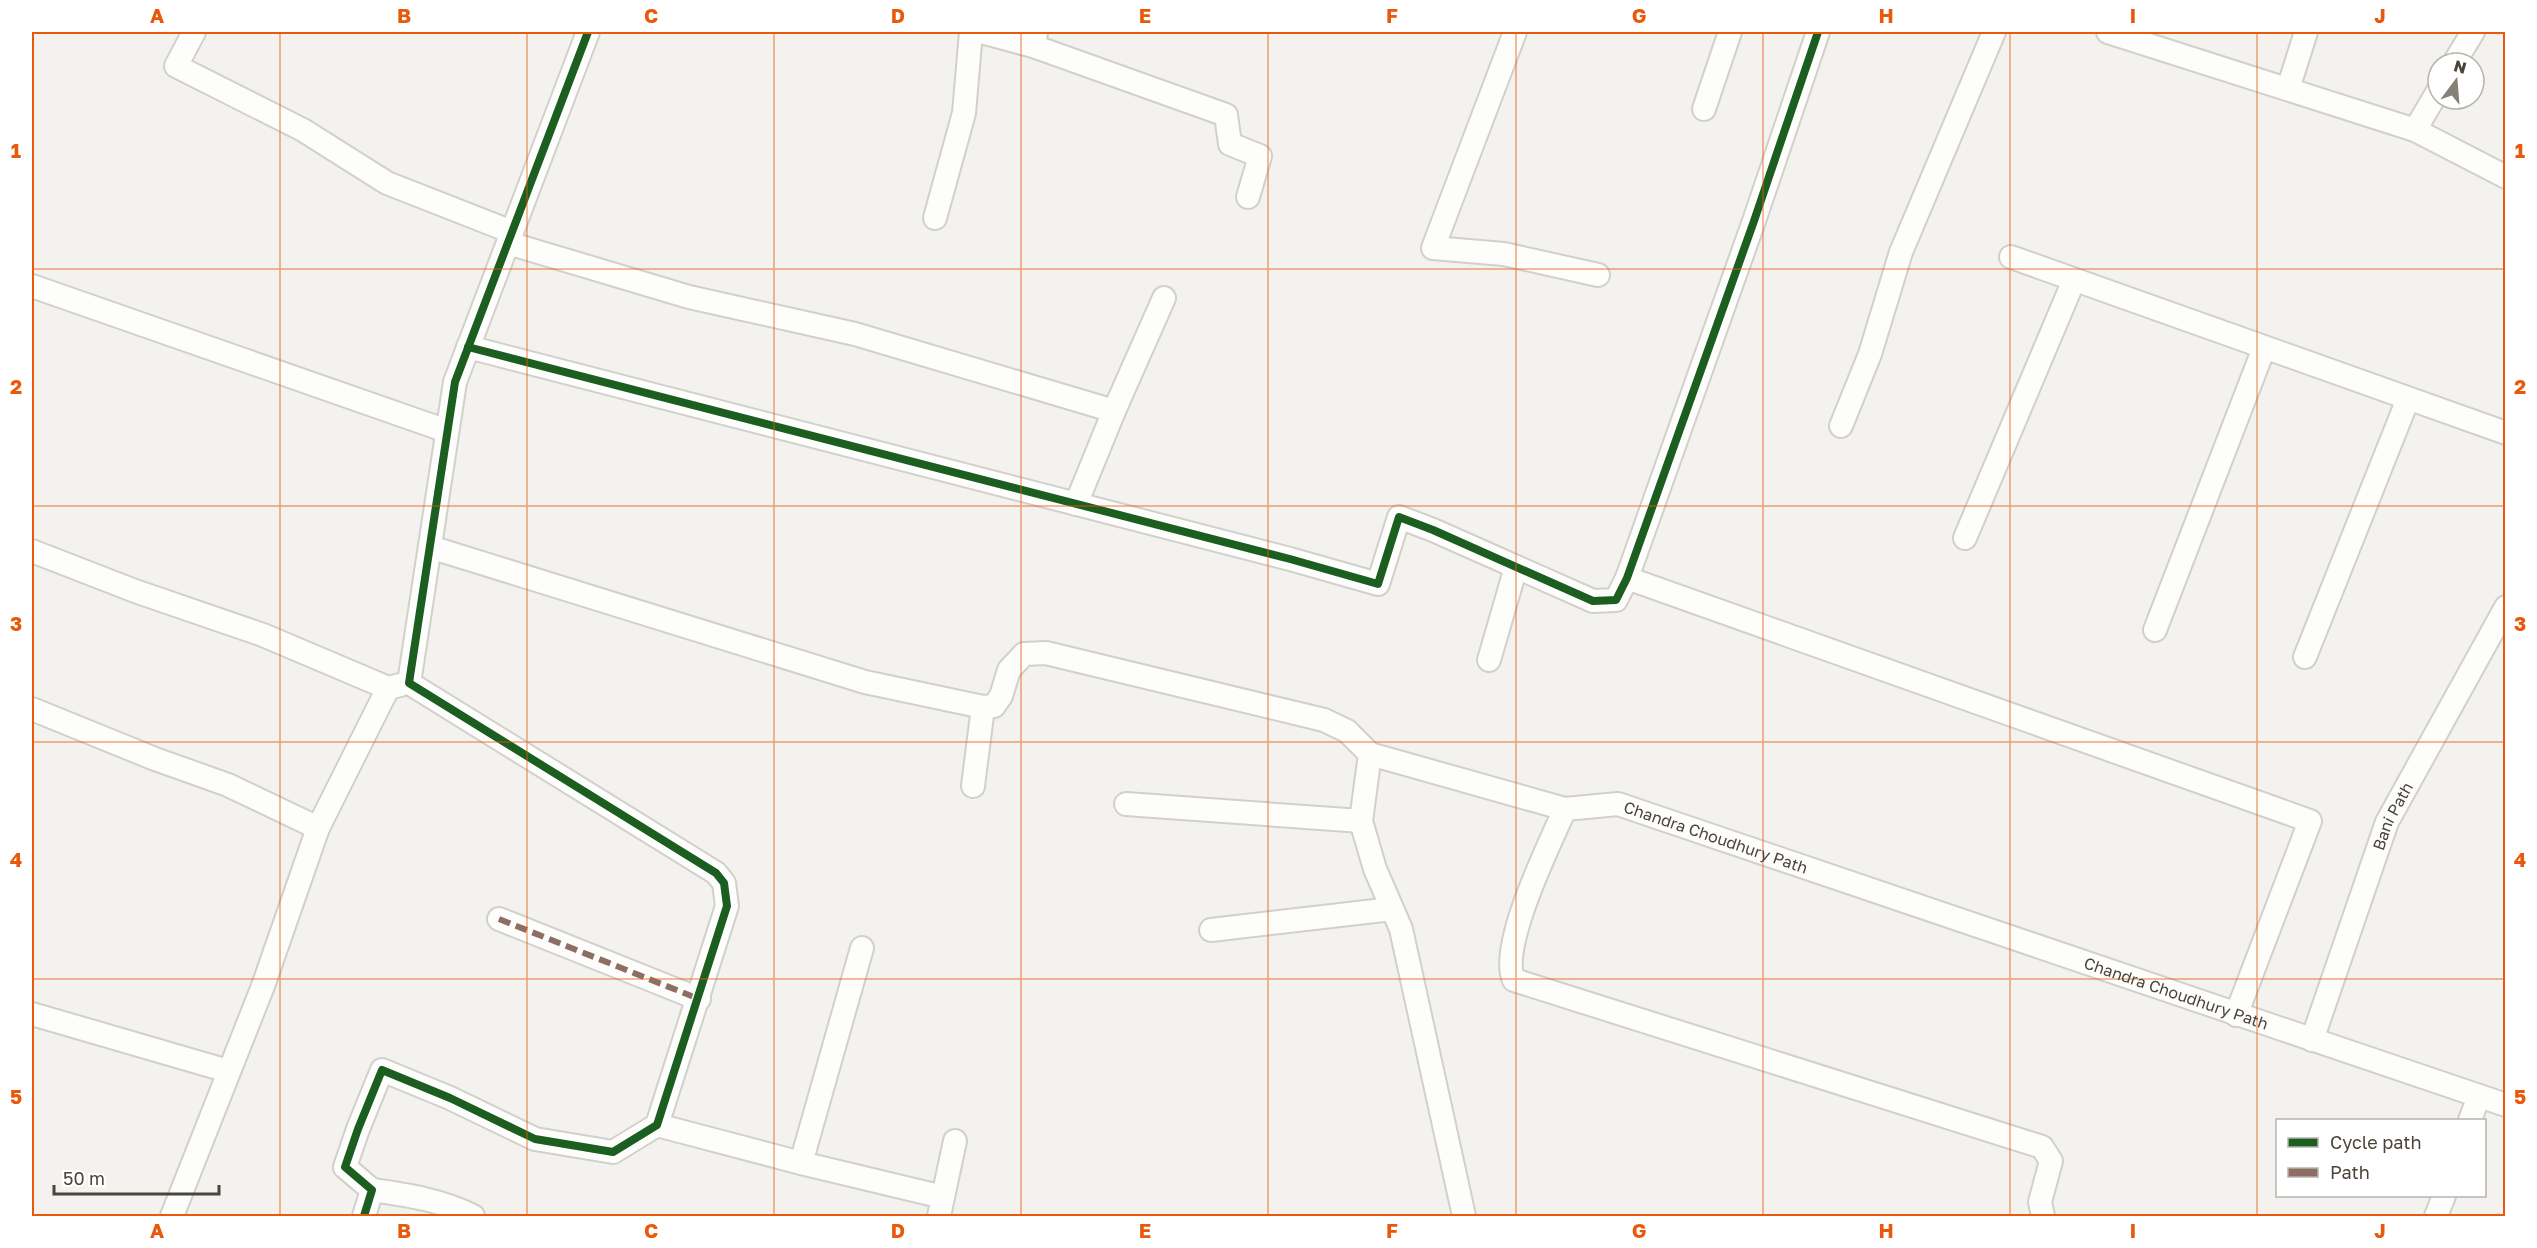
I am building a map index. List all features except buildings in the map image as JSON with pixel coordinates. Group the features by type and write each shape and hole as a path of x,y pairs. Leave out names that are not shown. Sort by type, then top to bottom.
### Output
{"street":[{"path":"194,32 176,66 303,130 387,183 510,237 689,297 855,334 1114,411"},
{"path":"172,1216 263,986 318,828 398,685 430,547 455,382 588,32"},
{"path":"936,218 964,113 971,32"},
{"path":"981,32 1035,39 1226,115 1230,144 1260,156 1248,197"},
{"path":"1515,32 1433,248 1504,254 1598,275"},
{"path":"1704,109 1730,32"},
{"path":"468,347 1279,556 1378,584 1399,517 1593,601 1616,600 1627,578 1754,221 1818,32"},
{"path":"1840,426 1870,354 1902,252 1994,32"},
{"path":"2108,32 2167,40 2288,89 2415,130 2505,177"},
{"path":"2288,89 2306,32"},
{"path":"2461,51 2473,32"},
{"path":"2415,130 2426,111"},
{"path":"2011,257 2505,434"},
{"path":"1965,538 2074,280"},
{"path":"32,286 447,431"},
{"path":"1076,504 1164,298"},
{"path":"2156,630 2264,348"},
{"path":"2305,657 2408,399"},
{"path":"430,547 865,682 983,707 994,706 1001,696 1009,670 1024,654 1046,652 1324,720 1347,731 1370,754 1361,821 1375,869 1401,929 1464,1216"},
{"path":"32,551 135,591 398,685 716,873 724,882 727,906 657,1125 613,1152 535,1139 450,1098 382,1070 345,1167 372,1190 423,1197 452,1206 473,1216"},
{"path":"1489,660 1516,567"},
{"path":"1627,578 2310,821 2236,1015"},
{"name":"Bani Path","path":"2312,1040 2388,822 2505,607"},
{"path":"973,786 983,707"},
{"path":"32,709 155,759 228,785 318,828"},
{"name":"Chandra Choudhury Path","path":"1370,754 1565,809 1618,804 2505,1105"},
{"path":"1126,804 1361,821"},
{"path":"1565,809 1530,887 1511,953 1510,971 1514,980 2042,1147 2051,1161 2040,1202 2043,1216"},
{"path":"1211,930 1392,909"},
{"path":"499,919 699,999"},
{"path":"801,1163 862,948"},
{"path":"32,1014 228,1071"},
{"path":"2470,1119 2479,1096"},
{"path":"657,1125 801,1163 941,1207 955,1141"},
{"path":"364,1216 372,1190"},
{"path":"2436,1216 2444,1197"}],"marked path":[{"path":"499,919 699,999"}],"cycle path":[{"path":"364,1216 372,1190 345,1167 382,1070 450,1098 535,1139 613,1152 657,1125 727,906 724,883 716,873 409,683 455,382 588,32"},
{"path":"468,347 1290,559 1378,584 1399,517 1593,601 1616,600 1627,578 1754,221 1818,32"}]}
